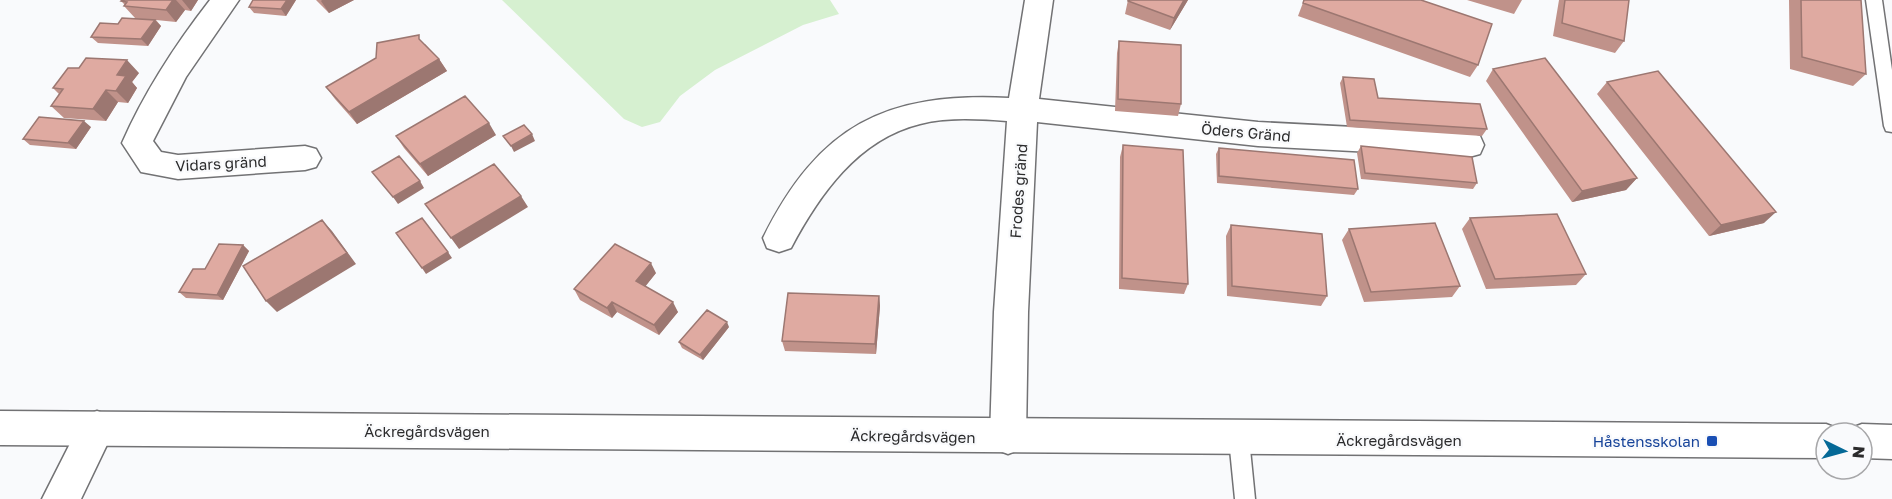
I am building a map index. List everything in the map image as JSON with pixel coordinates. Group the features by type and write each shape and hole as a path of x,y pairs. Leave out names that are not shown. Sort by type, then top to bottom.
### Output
{"street":[{"name":"Vidars gränd","path":"225,0 179,61 149,114 137,143 152,163 178,167 305,158"},
{"name":"Frodes gränd","path":"1008,437 1010,300 1023,110 1033,23 1039,0"},
{"name":"Öders Gränd","path":"779,238 800,198 837,156 875,128 906,116 934,109 1023,110 1230,131 1469,145"},
{"name":"Äckregårdsvägen","path":"0,428 1239,439 1814,441"},
{"path":"61,499 97,428"},
{"path":"1874,441 1892,441"}],"lane":[{"path":"1874,0 1892,126"},
{"path":"1239,439 1245,499"}],"green space":[{"path":"502,0 830,0 839,14 803,25 715,70 680,96 660,122 642,127 624,119"}],"building":[{"path":"122,0 173,0 166,10 124,6 127,2"},
{"path":"253,0 287,0 281,9 249,7"},
{"path":"1128,0 1184,0 1174,18"},
{"path":"1304,0 1421,0 1492,24 1478,65 1303,3"},
{"path":"1565,0 1629,0 1624,41 1562,23"},
{"path":"1801,0 1861,0 1866,74 1802,57"},
{"path":"122,18 155,20 141,39 91,37 100,23 118,24"},
{"path":"419,35 419,39 439,59 349,112 326,87 376,58 377,43"},
{"path":"1119,41 1181,45 1181,104 1118,99"},
{"path":"86,58 127,60 117,75 126,76 116,91 106,90 93,109 51,106 63,89 53,88 68,68 79,68"},
{"path":"1545,58 1637,178 1582,191 1493,69"},
{"path":"1658,71 1776,212 1721,225 1607,82"},
{"path":"1343,77 1374,79 1378,98 1480,104 1487,129 1350,120"},
{"path":"465,96 489,123 420,164 396,136"},
{"path":"39,117 84,121 68,143 23,139"},
{"path":"524,125 532,134 511,146 503,136"},
{"path":"1123,145 1183,150 1188,284 1122,278"},
{"path":"1361,146 1472,157 1477,183 1365,173"},
{"path":"1219,148 1354,160 1358,189 1219,176"},
{"path":"399,156 420,181 393,197 372,172"},
{"path":"494,164 521,196 451,238 425,204"},
{"path":"1557,214 1586,274 1495,279 1470,218"},
{"path":"422,218 448,252 422,268 396,233"},
{"path":"322,220 347,253 266,301 243,266"},
{"path":"1435,223 1460,286 1371,292 1349,229"},
{"path":"1231,225 1322,234 1327,296 1232,286"},
{"path":"219,244 243,245 217,295 179,292 193,269 205,269"},
{"path":"615,244 651,263 636,281 673,302 654,325 612,302 607,308 574,289"},
{"path":"788,293 879,296 875,344 782,341"},
{"path":"707,310 727,322 700,355 679,342"}],"place":[{"name":"Håstensskolan","path":"1712,441"}]}
